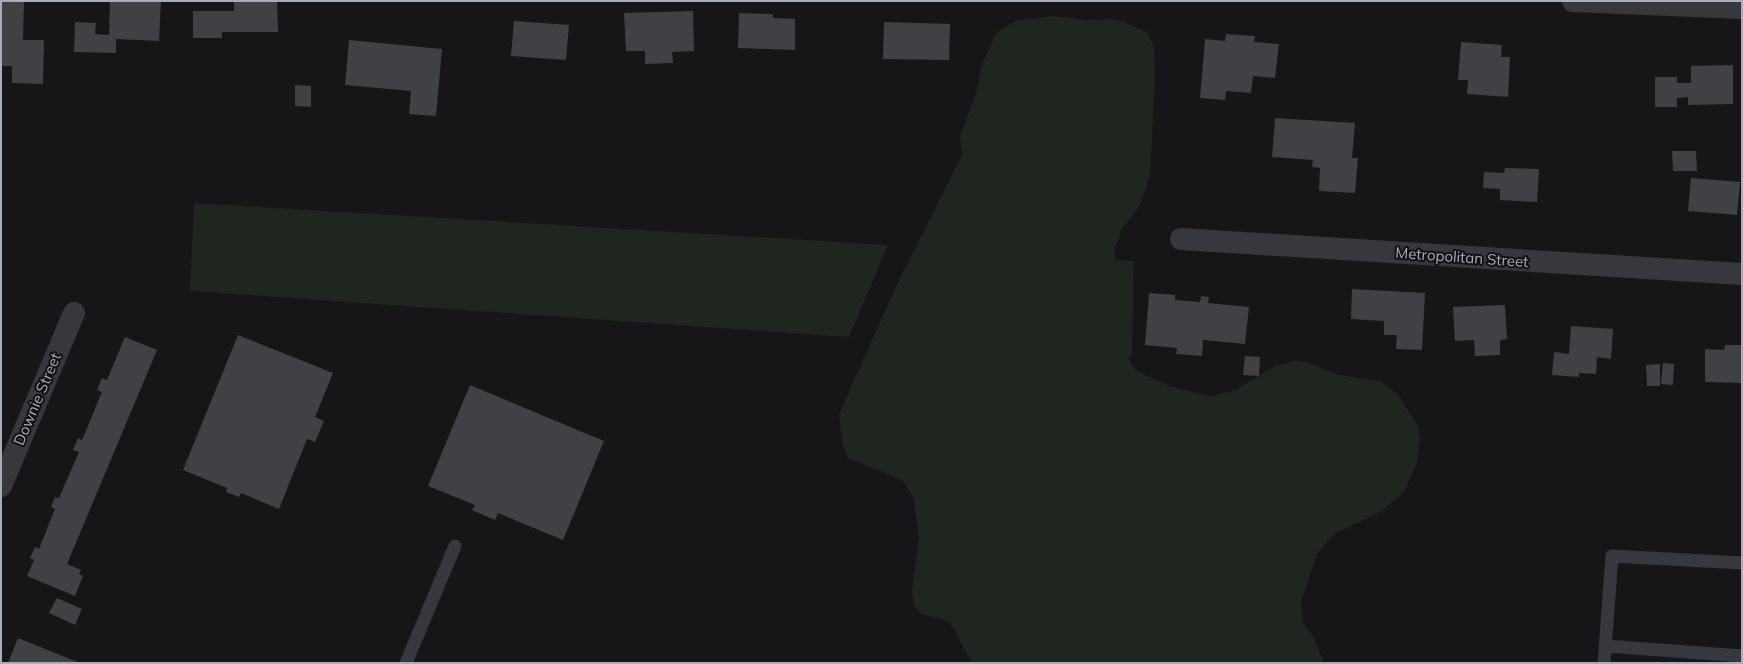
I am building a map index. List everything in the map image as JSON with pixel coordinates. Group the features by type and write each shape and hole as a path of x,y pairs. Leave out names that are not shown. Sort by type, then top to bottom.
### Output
{"street":[{"path":"1574,1 1742,8"},
{"name":"Metropolitan Street","path":"1181,239 1742,274"},
{"name":"Downie Street","path":"1,486 74,313"}],"lane":[{"path":"406,663 455,546"},
{"path":"1604,663 1612,556 1742,563"},
{"path":"1606,646 1742,656"}],"shaded area":[{"path":"1053,16 1087,20 1109,19 1124,22 1147,32 1154,47 1155,76 1150,176 1139,207 1122,228 1114,251 1116,260 1134,261 1132,356 1129,356 1131,364 1137,371 1171,387 1210,396 1235,390 1277,365 1295,361 1305,362 1340,375 1382,382 1398,395 1418,426 1420,438 1417,463 1404,492 1382,511 1334,534 1317,554 1301,602 1303,622 1315,640 1324,663 974,663 968,656 950,622 921,614 914,606 912,589 919,537 914,500 904,481 848,458 843,447 839,414 898,282 962,155 960,136 977,91 981,67 996,33 1015,21"},
{"path":"194,203 888,245 849,337 190,291"}],"building":[{"path":"1,1 24,1 23,40 44,40 43,84 12,83 12,66 1,66"},
{"path":"110,1 161,1 159,41 116,39 116,53 74,52 75,22 96,23 95,34 109,35"},
{"path":"234,1 277,1 278,32 222,32 222,38 193,38 193,11 234,11"},
{"path":"693,11 694,51 672,52 673,63 645,64 645,51 626,51 624,13"},
{"path":"739,13 773,14 773,18 795,19 795,50 738,48"},
{"path":"514,21 569,25 566,60 511,56"},
{"path":"884,22 950,24 949,60 883,59"},
{"path":"1226,34 1255,36 1254,42 1279,44 1275,78 1253,76 1251,93 1226,91 1225,100 1200,98 1205,39 1225,41"},
{"path":"349,40 442,49 436,116 409,114 411,91 345,85"},
{"path":"1461,42 1502,45 1501,57 1510,57 1508,97 1467,94 1468,80 1458,80"},
{"path":"1733,65 1733,104 1688,105 1688,97 1677,98 1677,107 1655,107 1655,77 1677,77 1677,83 1691,83 1691,66"},
{"path":"295,85 311,86 311,107 295,106"},
{"path":"1275,118 1355,123 1352,158 1358,158 1355,193 1319,191 1320,168 1312,167 1313,160 1272,157"},
{"path":"1672,151 1696,151 1697,171 1673,171"},
{"path":"1505,168 1539,169 1537,202 1500,200 1500,189 1483,188 1484,172 1504,173"},
{"path":"1691,178 1740,182 1737,215 1688,211"},
{"path":"1352,289 1425,293 1422,350 1396,349 1397,335 1384,335 1384,321 1351,319"},
{"path":"1149,293 1175,295 1175,300 1200,302 1201,296 1209,297 1208,303 1249,307 1245,344 1203,340 1202,356 1176,354 1177,348 1145,345"},
{"path":"1505,305 1507,339 1500,340 1500,355 1475,356 1474,340 1455,341 1453,307"},
{"path":"1571,326 1613,329 1611,359 1597,357 1596,374 1579,373 1579,377 1552,375 1554,352 1569,354"},
{"path":"238,335 333,373 315,417 324,421 315,442 307,439 279,509 241,493 239,497 226,492 227,488 183,470"},
{"path":"125,337 157,350 67,564 81,570 79,574 83,576 75,596 27,576 34,560 30,558 35,547 39,549 55,509 51,507 55,497 59,498 79,452 73,450 78,438 82,440 102,392 97,390 102,378 107,380"},
{"path":"1725,345 1742,345 1742,383 1705,382 1705,349 1724,350"},
{"path":"1245,356 1260,357 1259,376 1243,375"},
{"path":"1663,363 1674,364 1673,385 1661,384"},
{"path":"1660,364 1660,386 1647,386 1646,365"},
{"path":"470,385 604,441 563,540 498,513 495,520 472,510 475,505 428,486"},
{"path":"57,598 82,609 75,625 49,613"},
{"path":"18,638 80,663 8,663"}]}
